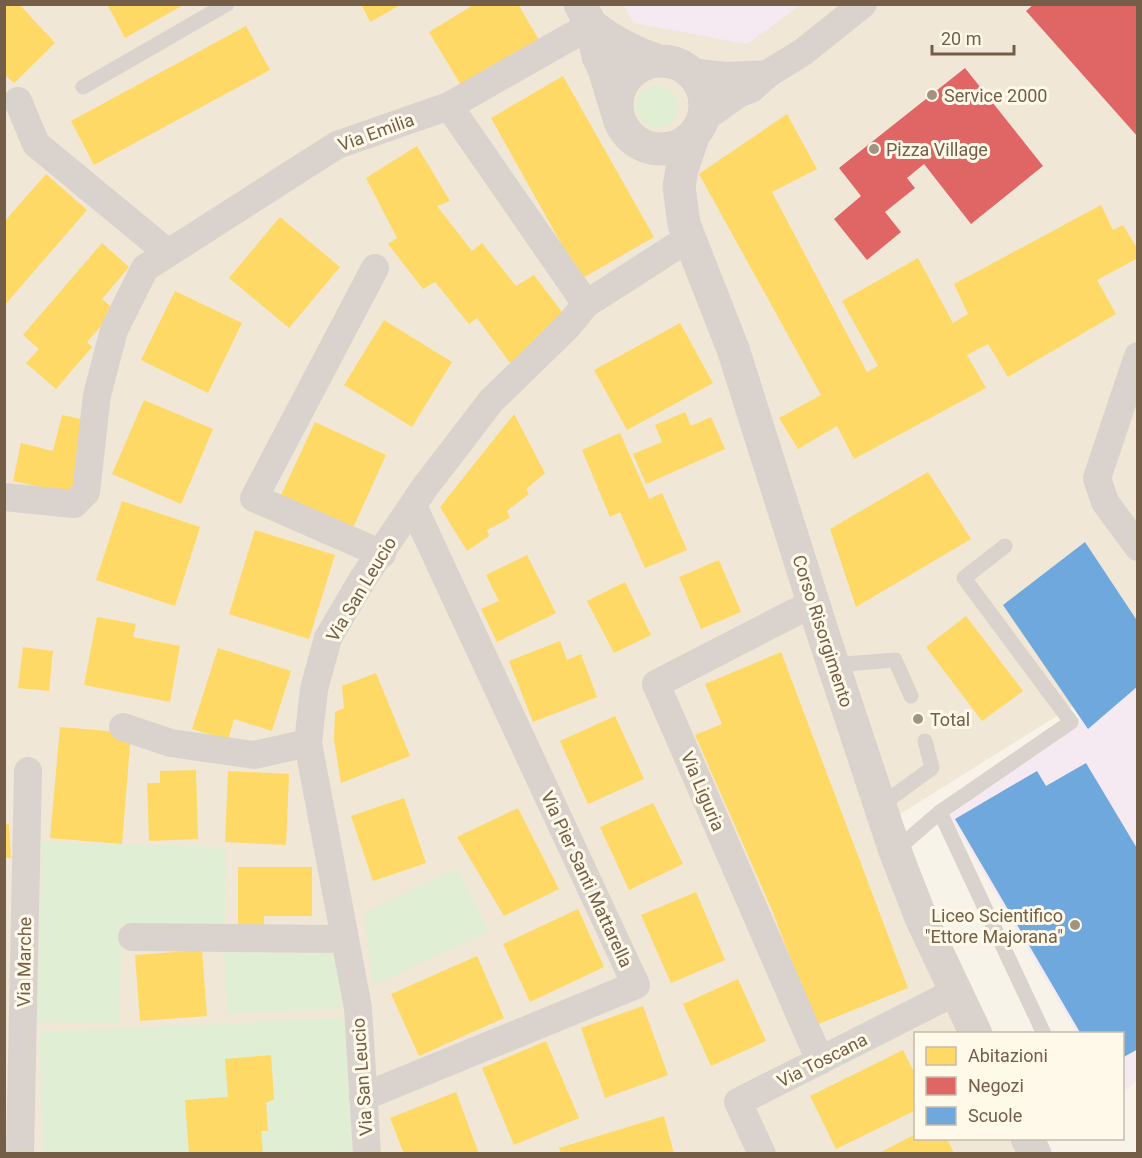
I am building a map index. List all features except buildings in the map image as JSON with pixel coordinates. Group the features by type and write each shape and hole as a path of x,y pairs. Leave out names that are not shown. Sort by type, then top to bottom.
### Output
{"street":[{"path":"586,15 621,125 641,144 655,149 683,144 698,127 738,94 751,89 769,73 803,52 863,4"},
{"path":"586,15 606,36 639,55 676,63 696,78 704,94 698,127"},
{"name":"Via Emilia","path":"4,497 74,504 86,492 97,395 114,330 145,268 337,145 449,106 586,15"},
{"path":"617,111 618,96 623,82 632,72 645,64 659,61"},
{"path":"690,72 726,76 769,73"},
{"path":"18,101 36,144 167,252"},
{"path":"449,106 586,304"},
{"name":"Corso Risorgimento","path":"686,231 679,187 682,169 698,127"},
{"name":"Corso Risorgimento","path":"641,144 686,231 733,349 813,603 895,850 921,918 975,1032"},
{"name":"Via San Leucio","path":"367,1154 358,1008 308,743 314,689 328,638 362,580 413,506 491,401 568,326 586,304 686,231"},
{"path":"375,268 254,498 382,554"},
{"path":"1137,356 1097,478 1105,501 1137,547"},
{"name":"Via Pier Santi Mattarella","path":"363,1097 636,984 413,506"},
{"name":"Via Liguria","path":"813,603 656,684 820,1061"},
{"path":"123,727 171,744 254,756 308,743"},
{"name":"Via Marche","path":"20,1154 28,771"},
{"path":"132,937 344,939"},
{"name":"Via Toscana","path":"762,1154 738,1102 955,992"},
{"path":"1028,1140 1035,1154"}],"lane":[{"path":"84,87 227,4"},
{"path":"895,850 940,812 1071,722 964,578 1005,546"},
{"path":"833,664 895,660 911,696"},
{"path":"880,806 932,768 926,741"},
{"path":"940,812 1043,1032"}],"shaded area":[{"path":"5,5 1137,5 1137,666 900,814 977,1032 914,1032 914,1140 1014,1140 1019,1153 5,1154"},
{"path":"623,5 800,5 747,44 634,23"},
{"name":"Liceo Scientifico \"Ettore Majorana\"","path":"1137,673 1138,1079 1124,1093 1124,1032 1076,1032 950,816"}],"green space":[{"path":"657,86 672,92 678,107 672,122 657,128 642,122 636,107 642,92"},
{"path":"42,842 226,847 225,925 122,923 119,1024 37,1022"},
{"path":"457,868 489,931 373,985 364,913"},
{"path":"224,944 338,948 341,1008 227,1013"},
{"path":"351,1018 357,1153 44,1153 39,1032"}],"place":[{"name":"Service 2000","path":"932,95"},
{"name":"Pizza Village","path":"874,149"},
{"name":"Total","path":"918,719"},
{"name":"Liceo Scientifico \"Ettore Majorana\"","path":"1075,925"}]}
